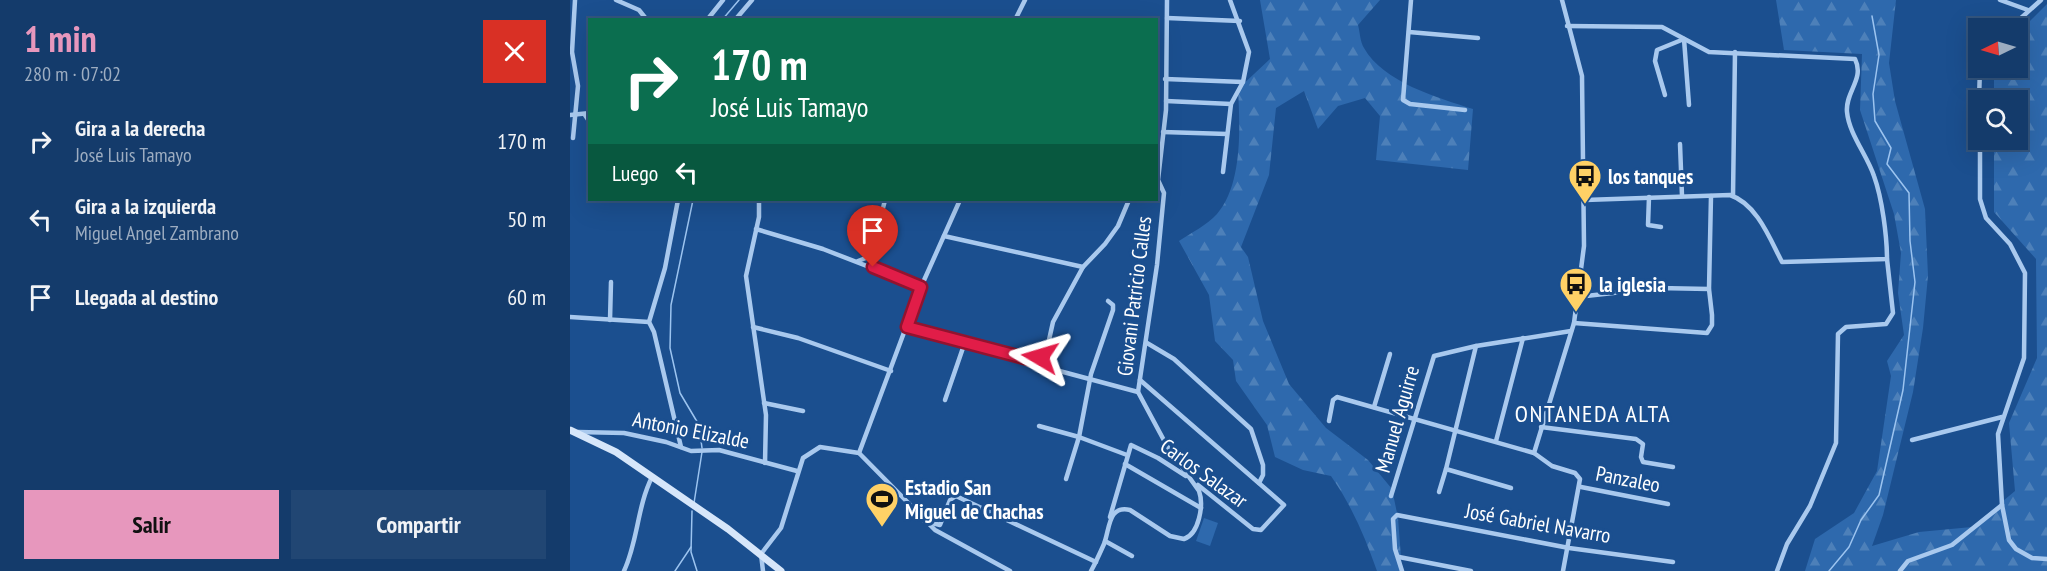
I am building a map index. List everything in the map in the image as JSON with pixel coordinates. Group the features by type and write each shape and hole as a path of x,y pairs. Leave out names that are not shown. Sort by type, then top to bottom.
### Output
{"street":[{"path":"573,138 572,115 578,86 572,52 575,0"},
{"path":"616,0 639,10 645,18"},
{"path":"709,18 723,0"},
{"path":"737,18 752,0"},
{"path":"1016,18 1025,0"},
{"name":"Giovani Patricio Calles","path":"1158,171 1166,101 1167,0"},
{"path":"1223,172 1231,104 1243,82 1250,52 1230,0"},
{"path":"1411,0 1403,100 1410,104 1465,110"},
{"path":"1534,453 1574,323 1584,246 1582,76 1562,0"},
{"path":"2000,0 2028,10"},
{"path":"2020,18 2041,0"},
{"path":"1167,18 1240,21"},
{"path":"1567,26 1662,27 1709,52 1779,53 1857,60 1858,77 1846,109 1875,177 1887,244 1893,313 1886,324 1846,327 1838,334 1836,443 1810,506 1787,544 1777,571"},
{"path":"1409,32 1478,38"},
{"path":"1665,95 1655,61 1656,50 1684,39"},
{"path":"1684,39 1689,105"},
{"path":"1733,196 1735,52"},
{"path":"1165,80 1243,82"},
{"path":"1166,101 1231,104"},
{"path":"572,115 587,114"},
{"path":"1163,132 1227,134"},
{"path":"1680,144 1682,196"},
{"path":"1980,150 1980,199 1986,218 2010,244 2025,273 2024,358 1998,434 2002,505 2009,540 2016,549 2032,558 2047,560"},
{"name":"Giovani Patricio Calles","path":"1158,181 1164,194 1147,343 1138,392 1167,446 1199,491 1201,508"},
{"path":"1574,323 1707,333 1712,325 1709,289 1711,196"},
{"path":"1585,200 1733,196 1753,212 1782,262 1887,259"},
{"path":"1648,197 1648,225 1661,227"},
{"path":"678,201 664,268 649,322 654,332 681,447"},
{"path":"759,201 756,230 746,276 764,403 765,463"},
{"path":"855,261 871,256 885,201"},
{"path":"859,453 921,287 960,201"},
{"path":"1036,361 1047,349 1053,322 1083,267 1106,244 1118,226 1129,201"},
{"path":"756,230 855,261 921,287"},
{"path":"944,236 1083,267"},
{"path":"609,320 611,282"},
{"path":"1577,297 1658,288 1709,289"},
{"path":"1066,479 1079,437 1091,378 1113,310 1108,301"},
{"path":"570,317 649,322"},
{"path":"753,327 798,338 891,371"},
{"path":"907,327 1036,361 1052,369 1138,392"},
{"path":"1439,492 1447,470 1476,346 1570,332"},
{"path":"1496,441 1523,338"},
{"path":"945,400 965,342"},
{"path":"1140,380 1259,483 1263,474 1263,465 1251,429 1174,359 1147,343"},
{"name":"Manuel Aguirre","path":"1391,496 1431,359 1438,353 1476,346"},
{"path":"1374,407 1390,354"},
{"path":"1329,421 1335,397 1534,453 1552,466 1575,473 1580,479 1581,487 1563,571"},
{"path":"764,403 803,411"},
{"path":"1912,440 2003,417"},
{"path":"1039,426 1079,437 1127,455 1105,541 1091,571"},
{"path":"1542,427 1636,439 1643,444 1641,457 1643,462 1673,467"},
{"path":"574,431 605,445 761,554 781,571"},
{"name":"Antonio Elizalde","path":"574,431 624,433 692,451 719,450 797,471"},
{"name":"Carlos Salazar","path":"1127,455 1131,446 1158,458 1189,478 1257,530 1261,530 1284,506 1259,483"},
{"path":"763,571 761,554 781,528 797,471 803,458 820,447 840,448 859,453 901,494 924,521 948,539 1010,571"},
{"path":"1110,517 1123,508 1130,510 1170,536 1184,539 1193,532 1201,508 1125,464"},
{"path":"1447,470 1511,488"},
{"path":"624,571 634,545 642,500 652,477"},
{"name":"Panzaleo","path":"1581,487 1668,504"},
{"path":"924,521 940,525 950,500 956,496 1096,562"},
{"path":"1900,571 1908,561 1952,545 2002,505"},
{"name":"José Gabriel Navarro","path":"1399,557 1395,549 1393,533 1393,519 1397,515 1569,548 1673,562"},
{"path":"1105,541 1132,556"},
{"path":"1402,571 1399,557 1471,571"}],"green space":[{"path":"1260,0 1380,0 1358,25 1363,46 1373,60 1384,70 1413,87 1473,109 1468,170 1376,160 1380,116 1365,98 1338,106 1318,129 1304,91 1276,108 1269,175 1241,247 1248,257 1263,321 1289,384 1326,428 1368,460 1392,489 1398,518 1402,571 1377,571 1357,522 1331,476 1303,470 1275,457 1267,425 1236,381 1233,360 1215,341 1209,295 1179,241 1217,214 1232,187 1238,154 1238,89 1270,59"},
{"path":"1776,0 1896,0 1889,63 1895,101 1925,209 1928,276 1913,392 1883,515 1872,546 1919,532 1972,527 2015,491 2009,423 2037,358 2036,259 1994,212 1994,150 2028,150 2028,90 1994,90 1994,78 2028,78 2028,23 2047,4 2047,571 1805,571 1815,539 1854,513 1877,471 1891,376 1887,361 1904,335 1898,293 1901,253 1894,214 1860,110 1862,54 1784,50"},
{"path":"1204,518 1218,523 1210,546 1196,541"}],"waterway":[{"path":"724,18 739,0"},
{"path":"1829,571 1849,547 1861,520 1879,495 1903,390 1915,282 1910,241 1909,193 1887,164 1891,148 1875,121 1873,94 1879,55 1872,16"},
{"path":"693,201 671,305 670,348 680,393 699,425 702,448"},
{"path":"694,503 702,452"},
{"path":"692,511 691,552 697,571"},
{"path":"675,571 691,547"}],"place":[{"name":"los tanques","path":"1585,205"},
{"name":"la iglesia","path":"1576,313"},
{"name":"Estadio San Miguel de Chachas","path":"882,528"}],"district":[{"name":"ONTANEDA ALTA","path":"1593,413"}],"route":[{"path":"873,267 921,287 907,327 1036,361 1040,357"}]}
